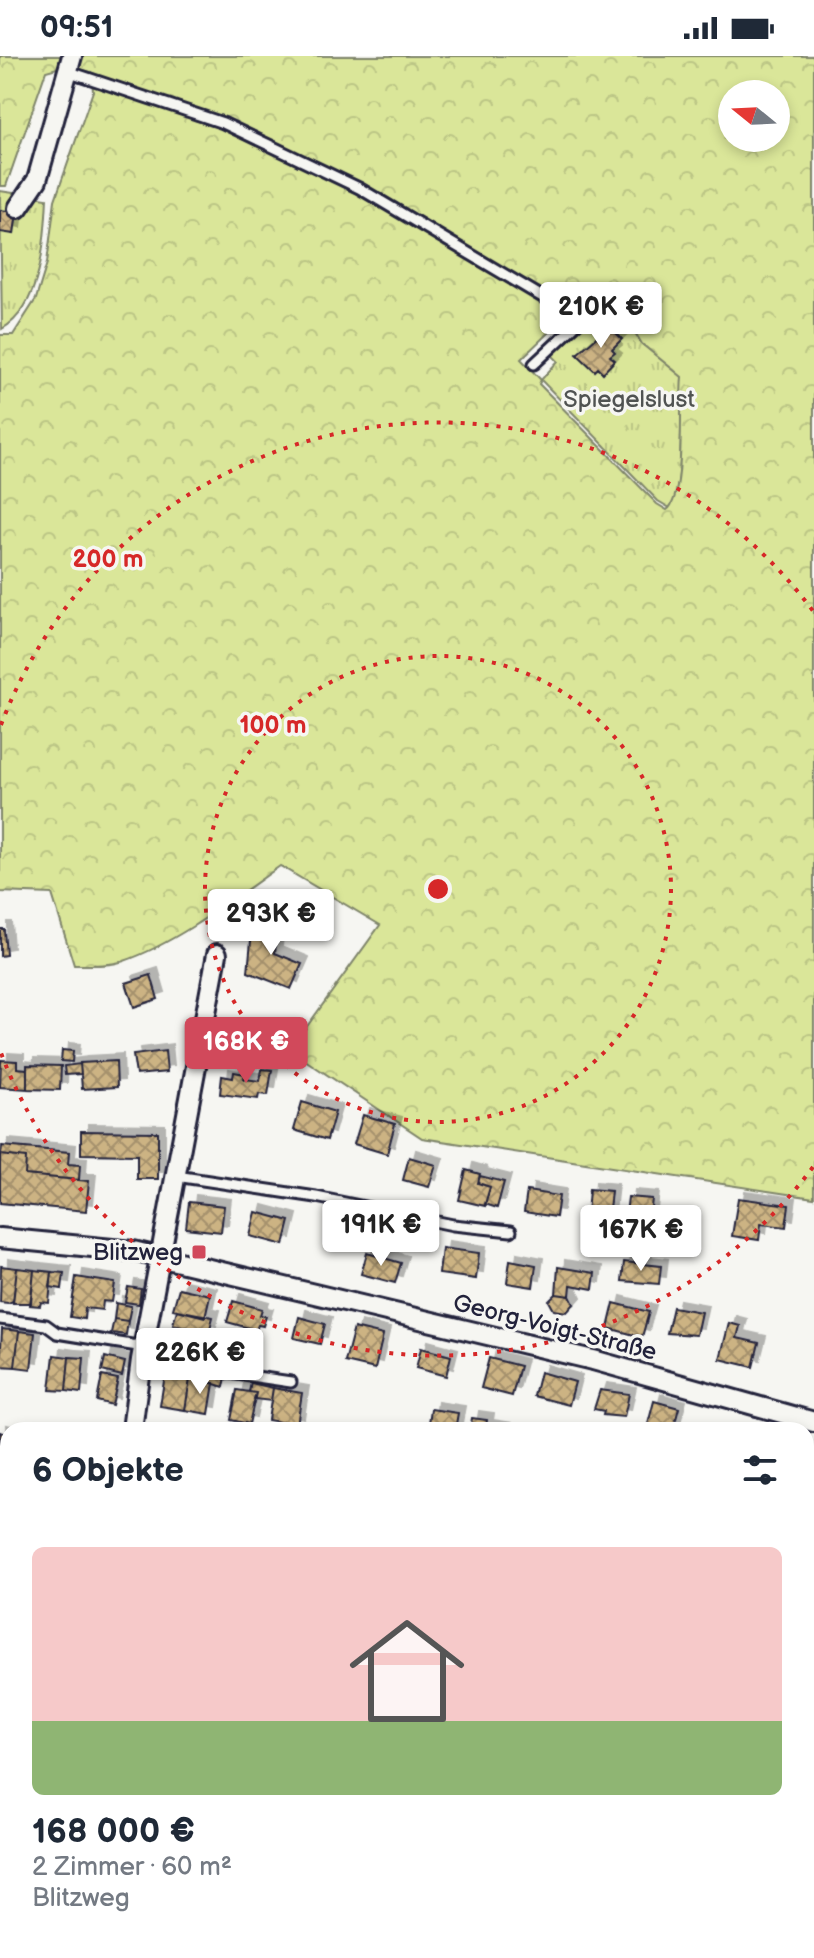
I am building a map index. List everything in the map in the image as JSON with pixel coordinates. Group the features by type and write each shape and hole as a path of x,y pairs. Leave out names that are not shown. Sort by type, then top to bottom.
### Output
{"street":[{"path":"18,208 37,180 69,64"},
{"path":"133,1422 143,1353 217,954"},
{"name":"Georg-Voigt-Straße","path":"0,1238 133,1251 593,1360 814,1422"}],"lane":[{"path":"69,64 223,123 359,188 581,320 534,364"},
{"path":"176,1176 316,1197 453,1225 511,1231"},
{"path":"0,1319 46,1325 57,1333 291,1382"}],"green space":[{"path":"0,56 65,56 61,67 46,71 6,186 0,186"},
{"path":"78,56 814,56 814,1198 422,1138 290,1050 380,925 280,866 205,919 164,943 124,961 106,964 74,965 52,894 0,892 0,335 13,335 36,299 47,263 55,200 93,91 91,72 75,68","holes":["607,305 622,311 642,344 682,377 677,487 667,510 657,504 539,384 541,380 521,359 575,307 591,320"]},
{"path":"0,191 47,198 45,233 33,288 26,305 2,329"},
{"name":"Spiegelslust","path":"607,305 622,311 642,344 683,377 680,466 675,498 670,508 658,501 541,380 558,361 552,355"}],"building":[{"path":"0,210 17,212 14,234 0,232"},
{"path":"609,326 622,339 612,349 615,352 610,356 615,360 603,373 598,368 595,371 577,354"},
{"path":"261,920 278,922 275,953 302,964 291,989 248,972 252,930 260,933"},
{"path":"0,929 4,929 6,955 0,956"},
{"path":"151,975 158,999 134,1007 126,983"},
{"path":"62,1050 73,1051 72,1062 61,1061"},
{"path":"165,1051 167,1072 136,1075 133,1055"},
{"path":"1,1060 17,1061 17,1068 27,1069 27,1089 0,1087"},
{"path":"116,1061 117,1087 82,1089 80,1063"},
{"path":"80,1064 81,1074 65,1075 64,1066"},
{"path":"27,1065 61,1066 60,1090 27,1089"},
{"path":"262,1069 272,1070 268,1095 259,1094 258,1099 220,1094 222,1076 233,1078 234,1072 245,1074 244,1079 260,1081"},
{"path":"302,1102 335,1112 327,1140 294,1130"},
{"path":"363,1115 395,1124 387,1154 354,1144"},
{"path":"81,1131 158,1132 158,1179 137,1179 137,1155 81,1154"},
{"path":"2,1146 69,1152 68,1164 80,1165 79,1180 25,1175 26,1158 1,1155"},
{"path":"0,1155 26,1158 25,1175 89,1181 86,1211 0,1203"},
{"path":"409,1157 436,1165 429,1187 403,1180"},
{"path":"466,1170 480,1174 478,1183 490,1187 485,1206 459,1200"},
{"path":"480,1176 504,1182 497,1208 485,1204 490,1187 478,1183"},
{"path":"589,1189 611,1191 607,1229 586,1227"},
{"path":"527,1191 559,1196 556,1217 524,1212"},
{"path":"628,1197 652,1199 648,1233 624,1230"},
{"path":"738,1198 789,1205 786,1227 761,1224 759,1240 732,1236"},
{"path":"189,1202 224,1206 221,1232 186,1228"},
{"path":"256,1212 290,1221 284,1245 250,1236"},
{"path":"442,1248 479,1253 476,1279 439,1274"},
{"path":"367,1253 401,1263 395,1283 361,1274"},
{"path":"510,1260 536,1265 533,1287 507,1283"},
{"path":"624,1262 661,1266 659,1284 622,1281"},
{"path":"1,1266 17,1268 13,1301 8,1303 0,1302"},
{"path":"558,1267 595,1273 593,1289 571,1285 570,1296 556,1294"},
{"path":"17,1268 34,1270 31,1303 13,1303"},
{"path":"34,1270 52,1272 49,1303 41,1302 40,1306 30,1305"},
{"path":"52,1272 64,1273 62,1289 50,1287"},
{"path":"76,1277 115,1283 112,1302 103,1301 102,1310 85,1308 84,1319 70,1317"},
{"path":"128,1287 141,1289 139,1304 125,1302"},
{"path":"179,1288 210,1295 205,1317 173,1309"},
{"path":"556,1294 570,1296 574,1304 567,1312 554,1310 549,1301"},
{"path":"233,1301 262,1309 260,1315 266,1316 263,1326 258,1325 256,1330 227,1322"},
{"path":"116,1303 131,1306 128,1321 114,1319"},
{"path":"614,1303 649,1312 642,1337 608,1328"},
{"path":"673,1307 701,1312 696,1335 667,1333"},
{"path":"177,1310 213,1317 209,1333 173,1324"},
{"path":"299,1317 325,1324 320,1344 294,1338"},
{"path":"114,1319 128,1321 126,1335 111,1333"},
{"path":"729,1323 740,1326 737,1338 759,1343 753,1367 720,1359"},
{"path":"354,1328 383,1335 375,1369 345,1362"},
{"path":"2,1329 19,1331 15,1367 0,1366"},
{"path":"19,1331 35,1333 31,1369 15,1367"},
{"path":"421,1348 451,1356 446,1376 416,1368"},
{"path":"54,1355 69,1357 66,1391 50,1390"},
{"path":"69,1357 84,1358 81,1393 66,1391"},
{"path":"105,1357 125,1362 122,1376 102,1371"},
{"path":"489,1358 520,1366 512,1396 481,1388"},
{"path":"540,1372 575,1382 569,1405 534,1396"},
{"path":"210,1374 226,1377 224,1387 208,1382"},
{"path":"165,1375 190,1379 185,1410 160,1406"},
{"path":"102,1376 118,1379 112,1405 97,1401"},
{"path":"190,1379 214,1383 209,1414 185,1410"},
{"path":"251,1383 273,1388 271,1401 254,1399 256,1393 249,1392"},
{"path":"273,1388 302,1393 297,1422 268,1420"},
{"path":"237,1390 256,1393 249,1422 231,1420"},
{"path":"600,1390 629,1394 624,1417 603,1415 604,1411 594,1409"},
{"path":"654,1401 679,1408 675,1422 649,1422"},
{"path":"431,1409 458,1413 456,1422 429,1422"},
{"path":"472,1418 487,1420 487,1422 471,1422"}],"place":[{"name":"Blitzweg","path":"199,1252"}]}
